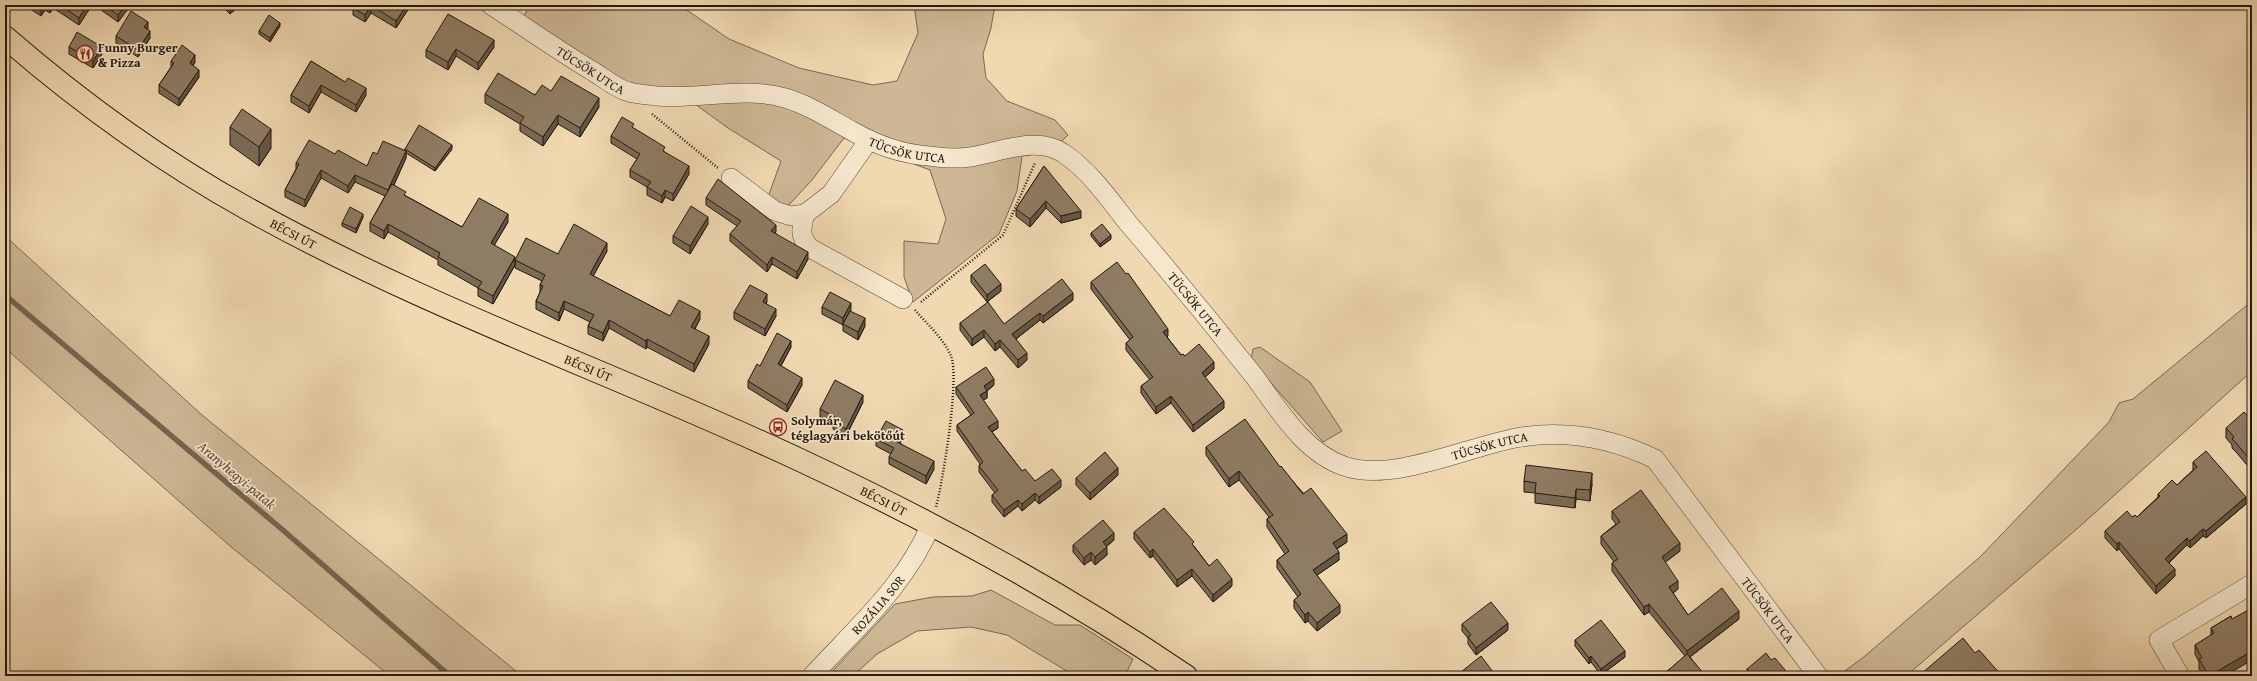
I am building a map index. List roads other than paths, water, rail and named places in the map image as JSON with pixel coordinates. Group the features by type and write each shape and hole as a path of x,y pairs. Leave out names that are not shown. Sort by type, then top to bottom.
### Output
{"main road":[{"name":"BÉCSI ÚT","path":"5,37 138,142 199,180 283,228 371,272 802,461 932,524 1098,619 1186,676"}],"street":[{"name":"TÜCSÖK UTCA","path":"491,5 627,92 657,96 700,96 736,92 761,92 789,99 869,140 896,150 928,156 967,157 1026,146 1043,146 1060,150 1090,177 1216,327 1299,435 1321,455 1339,465 1355,470 1374,472 1408,466 1516,438 1550,434 1577,435 1633,448 1656,459 1818,676"},
{"path":"731,178 775,211 790,216 805,214 831,194 869,140"},
{"path":"805,214 801,230 803,240 810,248 903,299"},
{"name":"ROZÁLIA SOR","path":"812,676 894,586 912,563 932,524"},
{"path":"2180,676 2159,640 2252,584"}],"waterway":[{"name":"Aranyhegyi-patak","path":"5,295 284,531 450,676"}],"place":[{"name":"Funny Burger & Pizza","path":"85,54"},
{"name":"Solymár, téglagyári bekötőút","path":"778,427"}]}
